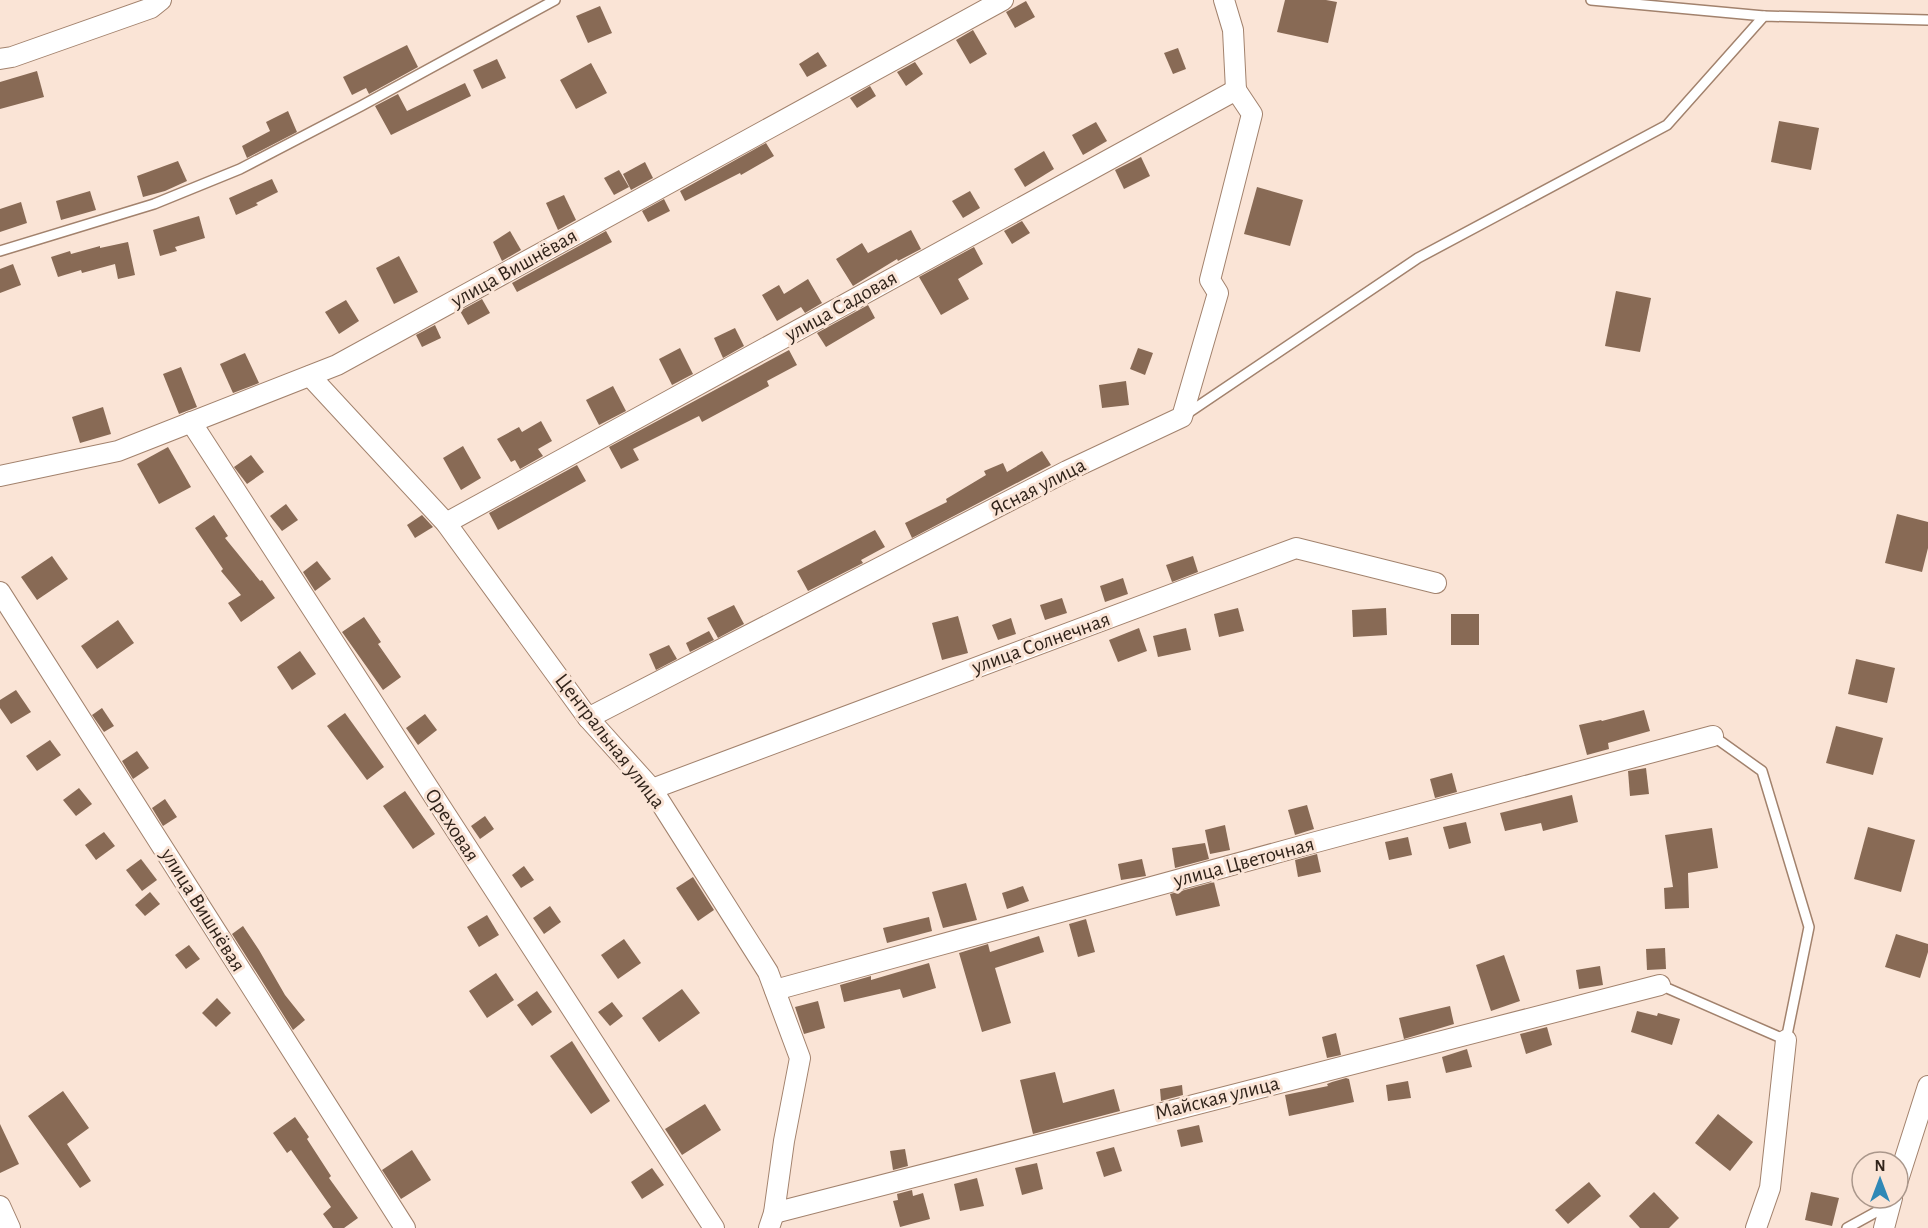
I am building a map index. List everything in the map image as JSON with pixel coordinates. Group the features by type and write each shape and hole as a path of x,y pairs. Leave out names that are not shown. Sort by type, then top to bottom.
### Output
{"street":[{"path":"0,59 12,57 151,8 162,0"},
{"name":"улица Вишнёвая","path":"0,476 118,451 337,365 1003,0"},
{"path":"1182,417 1218,294 1210,280 1251,114 1236,90 1233,30 1224,0"},
{"name":"улица Садовая","path":"447,523 1236,90"},
{"name":"Центральная улица","path":"310,376 447,523 588,718 652,789 768,972 801,1058 784,1141 772,1220"},
{"name":"Ясная улица","path":"588,718 1067,471 1182,417"},
{"name":"Ореховая","path":"190,422 714,1228"},
{"name":"улица Солнечная","path":"652,789 1296,548 1436,583"},
{"name":"улица Вишнёвая","path":"0,591 405,1228"},
{"name":"улица Цветочная","path":"775,990 1713,736"},
{"name":"Майская улица","path":"772,1220 1660,985"},
{"path":"1756,1228 1770,1188 1786,1040"},
{"path":"1908,1150 1928,1086"},
{"path":"0,1206 10,1228"},
{"path":"1884,1228 1889,1210"}],"lane":[{"path":"0,251 154,204 240,169 555,0"},
{"path":"1591,0 1764,16 1928,20"},
{"path":"1182,417 1418,258 1667,125 1764,16"},
{"path":"1660,985 1786,1040 1809,927 1762,771 1713,736"},
{"path":"1847,1228 1876,1210"}],"building":[{"path":"1285,0 1337,2 1328,43 1277,32"},
{"path":"1026,1 1035,17 1015,28 1006,12"},
{"path":"600,6 612,33 588,43 576,16"},
{"path":"973,30 987,54 970,64 956,40"},
{"path":"407,45 418,67 369,94 366,88 352,95 343,77"},
{"path":"1178,48 1186,69 1173,74 1164,53"},
{"path":"818,52 827,66 807,77 799,64"},
{"path":"497,59 506,78 482,89 473,70"},
{"path":"915,62 923,74 906,86 897,72"},
{"path":"591,63 607,93 576,109 560,80"},
{"path":"37,71 44,97 0,109 0,82"},
{"path":"465,83 471,96 391,135 375,106 398,94 407,111"},
{"path":"870,86 876,96 857,108 850,98"},
{"path":"288,111 297,132 247,158 242,146 270,131 266,122"},
{"path":"1779,121 1819,128 1811,170 1771,162"},
{"path":"1096,122 1107,141 1083,155 1072,135"},
{"path":"766,143 774,156 741,175 740,173 685,201 680,191"},
{"path":"1044,151 1054,169 1025,187 1014,169"},
{"path":"1141,157 1150,176 1124,189 1115,170"},
{"path":"178,161 187,181 165,191 143,197 137,176"},
{"path":"645,162 653,178 631,190 623,174"},
{"path":"619,170 629,187 614,195 604,178"},
{"path":"272,179 278,192 236,215 229,198"},
{"path":"1257,187 1303,200 1290,246 1244,234"},
{"path":"90,191 96,210 61,220 56,201"},
{"path":"970,191 980,208 963,218 952,201"},
{"path":"564,195 576,220 558,230 546,203"},
{"path":"664,199 670,211 648,222 642,211"},
{"path":"21,202 27,223 0,232 0,209"},
{"path":"199,216 205,238 175,247 177,251 160,256 153,230"},
{"path":"1022,221 1030,233 1012,244 1004,231"},
{"path":"911,230 921,249 898,261 897,259 853,286 836,259 862,243 868,253"},
{"path":"510,231 521,250 502,261 493,242"},
{"path":"606,231 612,242 517,292 512,283"},
{"path":"128,242 135,275 118,279 115,264 58,277 51,257 70,251 71,254 100,246 100,248"},
{"path":"974,247 983,264 958,279 969,299 941,315 919,277"},
{"path":"399,256 418,292 394,304 376,268"},
{"path":"13,264 21,285 0,293 0,269"},
{"path":"808,279 822,303 805,313 801,307 777,321 762,295 779,285 784,294"},
{"path":"1616,291 1651,298 1640,352 1605,346"},
{"path":"482,299 490,313 468,325 460,311"},
{"path":"346,300 359,321 339,334 325,312"},
{"path":"868,305 875,318 826,347 817,333"},
{"path":"435,325 441,338 422,347 416,335"},
{"path":"735,328 744,346 723,358 714,338"},
{"path":"680,348 693,374 672,385 659,359"},
{"path":"1138,348 1153,353 1145,375 1130,369"},
{"path":"789,350 797,365 767,381 769,386 702,422 699,416 633,449 639,460 621,469 609,447"},
{"path":"245,353 259,383 233,393 220,364"},
{"path":"181,367 197,407 179,414 163,374"},
{"path":"1126,381 1129,405 1102,408 1099,385"},
{"path":"613,386 626,411 599,425 586,400"},
{"path":"103,407 111,434 80,443 72,417"},
{"path":"541,421 552,441 538,449 543,456 520,469 515,460 511,462 497,439 519,427 522,432"},
{"path":"463,446 481,478 461,490 443,458"},
{"path":"168,447 191,487 159,504 137,464"},
{"path":"1042,451 1051,465 912,538 905,523 947,502 946,499 986,475 984,471 1003,463 1007,472"},
{"path":"251,455 264,472 247,484 234,467"},
{"path":"577,465 586,481 498,530 489,513"},
{"path":"286,504 298,520 282,531 270,516"},
{"path":"1897,514 1928,522 1928,548 1922,572 1885,563"},
{"path":"214,515 228,536 225,538 275,598 241,622 228,603 241,595 221,571 223,569 195,528"},
{"path":"422,515 433,527 415,538 407,525"},
{"path":"875,530 885,547 861,560 863,563 808,591 797,571"},
{"path":"52,556 68,579 37,600 21,577"},
{"path":"1193,556 1198,572 1172,582 1166,565"},
{"path":"317,561 331,579 315,591 303,572"},
{"path":"1123,578 1128,594 1105,602 1100,586"},
{"path":"1062,598 1067,613 1045,620 1040,605"},
{"path":"734,605 744,624 718,638 707,618"},
{"path":"1238,608 1244,631 1219,637 1214,614"},
{"path":"1386,608 1387,635 1353,637 1352,610"},
{"path":"1451,614 1479,614 1479,645 1451,645"},
{"path":"958,616 968,653 942,660 932,623"},
{"path":"364,617 381,642 378,644 401,677 383,690 342,632"},
{"path":"1011,618 1016,634 998,640 992,625"},
{"path":"118,620 134,643 97,669 81,646"},
{"path":"1139,628 1147,651 1118,662 1109,640"},
{"path":"1186,628 1191,650 1158,657 1153,636"},
{"path":"709,631 714,640 690,652 686,643"},
{"path":"669,645 677,659 656,670 649,654"},
{"path":"300,651 316,674 292,690 277,667"},
{"path":"1856,659 1895,668 1887,703 1848,694"},
{"path":"16,690 31,712 11,724 0,708 0,700"},
{"path":"102,708 114,726 104,732 92,715"},
{"path":"1644,710 1650,731 1608,743 1609,749 1587,755 1579,725"},
{"path":"345,713 384,767 367,780 327,726"},
{"path":"425,714 437,730 418,745 406,728"},
{"path":"1836,726 1883,738 1873,775 1826,763"},
{"path":"50,740 61,755 37,771 26,756"},
{"path":"137,751 149,768 133,779 122,761"},
{"path":"1646,768 1649,794 1630,796 1628,771"},
{"path":"1452,773 1457,792 1435,798 1430,779"},
{"path":"79,788 92,804 76,816 63,800"},
{"path":"405,791 435,834 413,849 383,806"},
{"path":"1572,795 1578,822 1543,831 1541,823 1505,831 1500,813"},
{"path":"165,799 177,817 163,826 152,808"},
{"path":"1307,805 1314,829 1295,835 1288,810"},
{"path":"485,816 494,829 480,839 471,826"},
{"path":"1466,822 1471,843 1449,849 1443,827"},
{"path":"1225,825 1230,850 1210,854 1205,830"},
{"path":"1868,827 1915,840 1901,892 1854,879"},
{"path":"1712,828 1718,868 1688,873 1689,908 1665,909 1664,888 1673,887 1665,835"},
{"path":"104,832 115,846 96,860 85,845"},
{"path":"1408,837 1412,855 1389,860 1385,842"},
{"path":"1205,843 1209,859 1175,868 1172,848"},
{"path":"1317,854 1321,872 1298,877 1295,860"},
{"path":"141,859 157,880 142,891 126,870"},
{"path":"1142,859 1146,876 1121,880 1118,864"},
{"path":"524,866 534,880 521,888 512,875"},
{"path":"693,877 714,910 698,921 676,888"},
{"path":"1214,882 1220,906 1176,916 1170,894"},
{"path":"966,883 977,920 943,928 932,892"},
{"path":"1023,886 1029,901 1007,909 1002,893"},
{"path":"150,892 160,904 145,916 135,905"},
{"path":"550,906 561,922 544,934 533,918"},
{"path":"487,915 499,935 479,947 467,927"},
{"path":"929,917 932,931 887,943 883,928"},
{"path":"1086,919 1095,952 1078,957 1069,924"},
{"path":"243,926 285,995 305,1020 293,1030 232,934"},
{"path":"1896,934 1928,944 1928,952 1920,978 1885,967"},
{"path":"1039,936 1044,952 995,968 1011,1023 982,1032 959,953 988,944 990,952"},
{"path":"624,939 641,963 618,979 601,955"},
{"path":"189,945 200,959 186,969 175,955"},
{"path":"1665,948 1666,969 1647,970 1646,949"},
{"path":"1504,955 1520,1001 1491,1011 1476,965"},
{"path":"929,963 936,988 903,998 900,989 844,1002 840,985 871,976 871,980"},
{"path":"1600,966 1603,985 1579,989 1576,970"},
{"path":"496,973 514,1000 487,1018 469,991"},
{"path":"682,989 700,1013 659,1042 642,1018"},
{"path":"537,991 552,1012 532,1026 517,1005"},
{"path":"217,998 231,1013 216,1027 202,1013"},
{"path":"818,1001 825,1028 804,1034 795,1007"},
{"path":"612,1002 623,1016 610,1026 598,1012"},
{"path":"1450,1006 1454,1024 1404,1039 1399,1018"},
{"path":"1637,1011 1657,1016 1658,1013 1680,1019 1672,1045 1631,1032"},
{"path":"1547,1027 1552,1045 1526,1054 1520,1034"},
{"path":"1336,1033 1341,1055 1327,1058 1322,1037"},
{"path":"572,1041 610,1101 591,1114 550,1056"},
{"path":"1467,1049 1472,1067 1446,1073 1442,1057"},
{"path":"1055,1072 1063,1103 1114,1089 1120,1111 1033,1134 1020,1080"},
{"path":"1349,1079 1354,1102 1289,1116 1285,1095 1328,1086 1327,1084"},
{"path":"1408,1081 1411,1098 1388,1101 1386,1085"},
{"path":"1182,1085 1183,1095 1161,1101 1160,1089"},
{"path":"63,1091 89,1128 67,1144 91,1181 80,1188 28,1116"},
{"path":"705,1104 721,1130 682,1155 665,1129"},
{"path":"1718,1114 1753,1142 1730,1171 1695,1143"},
{"path":"295,1117 331,1176 329,1178 358,1218 344,1228 333,1228 323,1214 331,1207 291,1150 287,1153 273,1133"},
{"path":"0,1124 19,1164 0,1173"},
{"path":"1199,1125 1203,1142 1181,1147 1177,1130"},
{"path":"1114,1147 1122,1171 1104,1177 1096,1152"},
{"path":"905,1149 908,1166 893,1170 890,1151"},
{"path":"412,1150 431,1180 401,1199 382,1170"},
{"path":"1037,1163 1043,1189 1022,1195 1015,1168"},
{"path":"652,1168 664,1185 642,1199 631,1182"},
{"path":"977,1178 984,1206 960,1211 954,1184"},
{"path":"1589,1182 1601,1196 1568,1224 1555,1210"},
{"path":"912,1190 913,1196 923,1193 930,1219 900,1227 893,1201 898,1200 897,1194"},
{"path":"1654,1192 1679,1218 1669,1228 1640,1228 1629,1216"},
{"path":"1811,1192 1839,1198 1832,1226 1805,1220"}]}
